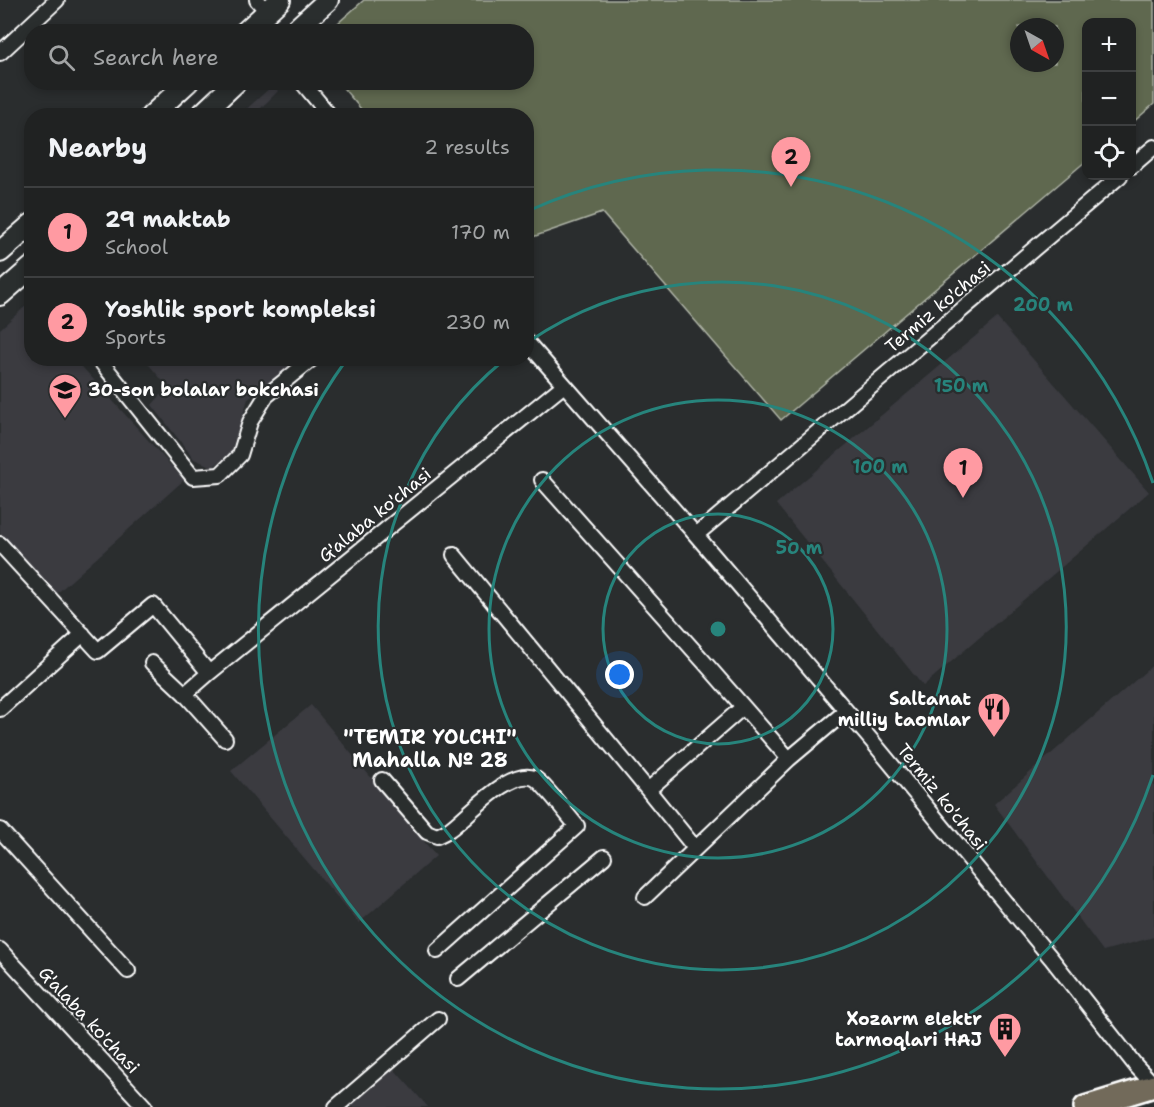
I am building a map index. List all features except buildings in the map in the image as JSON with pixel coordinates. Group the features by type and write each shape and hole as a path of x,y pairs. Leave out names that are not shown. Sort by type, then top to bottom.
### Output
{"main road":[{"path":"302,24 328,0"},
{"path":"252,24 268,4"},
{"path":"160,108 180,90"},
{"path":"208,108 228,90"},
{"path":"0,252 24,231"},
{"path":"0,295 24,277"},
{"path":"1084,1107 1154,1086"}],"street":[{"path":"31,24 57,0"},
{"path":"0,53 24,31"},
{"path":"309,90 323,108"},
{"path":"1136,162 1154,147"},
{"name":"Termiz ko'chasi","path":"696,535 1115,180"},
{"name":"Termiz ko'chasi","path":"534,350 898,771 1154,1086"},
{"path":"104,366 192,477 220,475 240,455 250,422 266,396 303,366"},
{"name":"G'alaba ko'chasi","path":"185,694 564,385"},
{"path":"542,480 789,759"},
{"path":"0,544 98,651 153,605 209,674"},
{"path":"454,555 695,848"},
{"path":"0,710 82,634"},
{"path":"152,663 185,694 225,739"},
{"path":"648,790 743,707"},
{"path":"645,897 789,759 846,711"},
{"path":"382,780 427,832 437,836 449,830 505,784 523,777 533,778 542,785 577,826 437,951"},
{"path":"0,830 128,971"},
{"path":"458,979 604,857"},
{"name":"G'alaba ko'chasi","path":"2,956 145,1107"},
{"path":"336,1107 438,1019"}],"shaded area":[{"path":"268,90 278,91 261,108 248,108"},
{"name":"30-son bolalar bokchasi","path":"24,308 24,366 81,366 184,480 55,595 0,534 0,329"},
{"path":"997,318 1149,492 923,686 776,504"},
{"path":"150,366 293,366 248,399 231,452 213,467 194,459 152,405 168,387"},
{"path":"1154,664 1154,937 1103,951 994,804"},
{"path":"311,705 436,856 359,923 231,771"},
{"path":"392,1067 428,1107 348,1107"}],"green space":[{"path":"364,0 1154,0 1154,104 1136,120 1136,18 1082,18 1082,164 781,420 602,213 534,237 534,108 360,108 345,90 534,90 534,24 337,24"}],"place":[{"name":"Yoshlik sport kompleksi","path":"791,187"},
{"name":"30-son bolalar bokchasi","path":"65,419"},
{"name":"29 maktab","path":"963,498"},
{"name":"Saltanat milliy taomlar","path":"994,738"},
{"name":"Xozarm elektr tarmoqlari HAJ","path":"1005,1058"}],"district":[{"name":"\"TEMIR YOLCHI\" Mahalla № 28","path":"430,748"}]}
